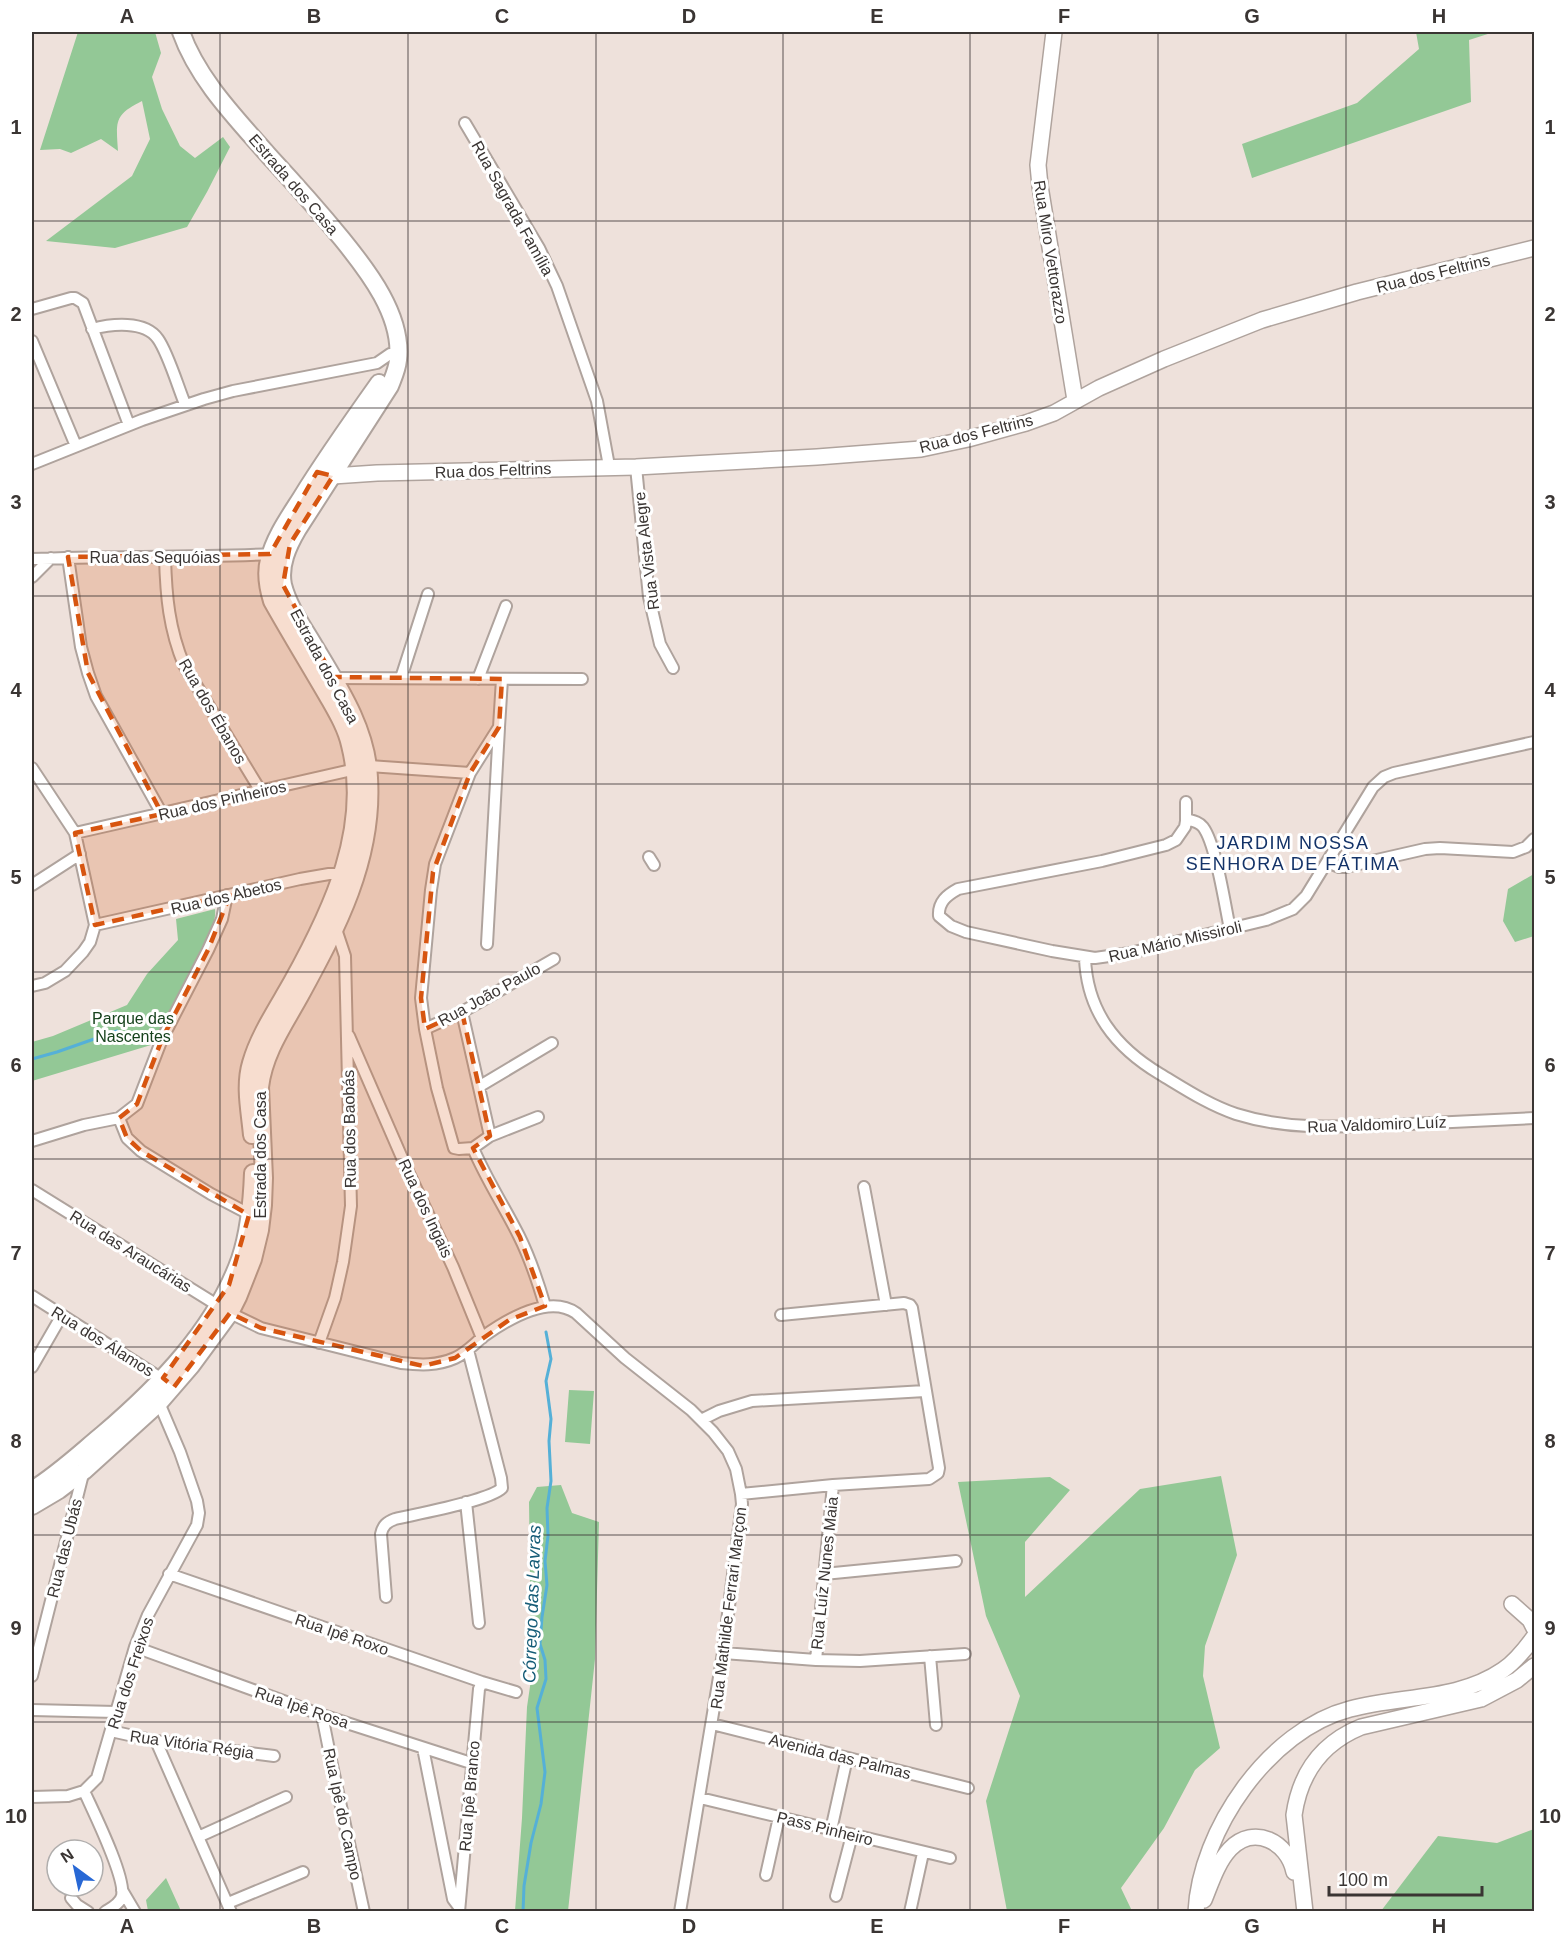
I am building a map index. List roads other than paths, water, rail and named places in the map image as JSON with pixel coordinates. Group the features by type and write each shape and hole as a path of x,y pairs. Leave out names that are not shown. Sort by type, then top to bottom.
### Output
{"main road":[{"name":"Estrada dos Casa","path":"32,1506 59,1490 81,1462 162,1390 224,1309 229,1285 255,1217 252,1192 254,1087 250,1064 331,922 350,875 356,801 362,768 326,678 286,593 278,554 309,510 325,474 380,381 387,333 381,310 357,269 198,83 177,49 170,32"},
{"name":"Estrada dos Casa","path":"181,32 206,81 357,258 370,276 389,311 398,349 396,372 390,386 325,474"},
{"name":"Estrada dos Casa","path":"32,1490 81,1462"}],"street":[{"name":"Rua Miro Vettorazzo","path":"1054,32 1038,165 1075,400"},
{"name":"Rua Sagrada Família","path":"465,123 539,248 557,286 597,401 609,466"},
{"name":"Rua dos Feltrins","path":"325,474 636,467 921,449 968,439 1054,413 1075,400 1164,359 1262,320 1357,292 1534,248"},
{"path":"32,309 75,298 83,303 129,425"},
{"path":"92,329 118,323 153,333 161,345 185,404"},
{"path":"32,341 76,446"},
{"path":"32,464 185,404 232,391 384,362"},
{"name":"Rua Vista Alegre","path":"636,467 649,597 660,644 673,668"},
{"name":"Rua das Sequóias","path":"32,559 278,554"},
{"path":"68,557 81,647 96,696 162,814"},
{"name":"Rua dos Ébanos","path":"165,557 171,628 184,665 260,790"},
{"path":"32,577 51,558"},
{"path":"401,678 428,594"},
{"path":"478,678 506,606"},
{"path":"326,678 582,679"},
{"path":"486,944 502,679"},
{"path":"499,727 470,773 433,872 421,998 425,1029 452,1145 455,1149 474,1148 490,1136 538,1117"},
{"name":"Rua Mário Missiroli","path":"1186,819 1185,827 1179,837 1166,845 1102,861 962,888 947,896 940,905 939,912 942,919 958,930 1086,958 1108,957 1266,920 1293,909 1306,896 1373,787 1384,777 1413,768 1534,742"},
{"path":"32,768 75,833 95,925 90,942 65,971 45,983 32,986"},
{"name":"Rua dos Pinheiros","path":"75,833 362,768 470,773"},
{"path":"1186,802 1186,819 1199,823 1207,834 1216,863 1230,929"},
{"path":"1327,862 1346,867 1419,850 1440,848 1513,852 1526,847 1534,839"},
{"path":"32,885 80,854"},
{"name":"Rua dos Abetos","path":"95,925 300,879 350,875"},
{"path":"32,1142 84,1125 119,1118 137,1104 162,1039 222,919 227,896"},
{"name":"Rua dos Baobás","path":"319,1343 335,1298 351,1206 345,956 331,922"},
{"name":"Rua Valdomiro Luíz","path":"1086,958 1088,981 1094,1002 1106,1026 1119,1043 1155,1071 1217,1107 1238,1115 1296,1126 1338,1128 1534,1118"},
{"name":"Rua João Paulo","path":"425,1029 462,1012 554,959"},
{"path":"462,1012 490,1136"},
{"name":"Rua dos Ingais","path":"348,1033 406,1167 453,1267 482,1338"},
{"path":"480,1086 552,1043"},
{"path":"349,1084 369,1080"},
{"path":"119,1118 127,1138 141,1151 211,1194 255,1217"},
{"path":"224,1309 261,1328 401,1363 423,1366 442,1363 468,1350 509,1320 545,1306 536,1275 520,1237 486,1179 474,1148"},
{"path":"864,1186 886,1305"},
{"name":"Rua das Araucárias","path":"32,1190 224,1309"},
{"name":"Rua dos Álamos","path":"32,1296 62,1315 162,1390"},
{"path":"741,1494 929,1479 938,1473 912,1308 907,1304 886,1305 781,1315"},
{"name":"Rua Mathilde Ferrari Marçon","path":"545,1306 567,1308 576,1314 691,1410 728,1451 736,1469 742,1504 723,1653 680,1911"},
{"path":"32,1367 62,1315"},
{"path":"386,1597 381,1534 384,1526 395,1519 466,1502 497,1492 502,1488 468,1350"},
{"name":"Rua dos Freixos","path":"84,1791 97,1778 135,1647 148,1615 197,1525 199,1513 197,1501 162,1390"},
{"path":"701,1419 727,1408 753,1401 925,1391"},
{"name":"Rua das Ubás","path":"32,1676 81,1462"},
{"name":"Rua Luíz Nunes Maia","path":"816,1660 833,1485"},
{"path":"466,1502 479,1623"},
{"path":"824,1574 956,1561"},
{"name":"Rua Ipê Roxo","path":"169,1574 516,1692"},
{"path":"1512,1604 1530,1620 1534,1628"},
{"path":"1198,1911 1197,1901 1206,1863 1228,1813 1246,1786 1285,1745 1319,1721 1349,1709 1439,1694 1470,1686 1503,1670 1534,1637"},
{"name":"Rua Ipê Rosa","path":"135,1647 322,1715 471,1763"},
{"path":"1437,1710 1499,1680 1529,1659 1534,1652"},
{"path":"723,1653 860,1661 965,1654"},
{"path":"930,1656 936,1725"},
{"path":"1304,1911 1294,1815 1296,1801 1312,1765 1325,1749 1345,1733 1361,1727 1481,1699 1516,1680 1534,1666"},
{"name":"Rua Ipê Branco","path":"459,1909 471,1763 479,1689 482,1682"},
{"path":"32,1710 116,1712"},
{"name":"Rua Ipê do Campo","path":"322,1715 364,1911"},
{"name":"Avenida das Palmas","path":"712,1724 968,1788"},
{"name":"Rua Vitória Régia","path":"111,1731 156,1741 274,1756"},
{"path":"156,1741 230,1907 303,1872"},
{"path":"423,1748 453,1899 459,1909"},
{"path":"831,1830 847,1758"},
{"path":"32,1797 68,1796 84,1791 122,1880 120,1900 105,1911"},
{"path":"198,1837 286,1797"},
{"name":"Pass Pinheiro","path":"700,1798 950,1858"},
{"path":"766,1875 779,1817"},
{"path":"836,1896 852,1834"},
{"path":"1198,1911 1219,1864 1238,1843 1253,1838 1268,1838 1278,1844 1290,1858 1304,1911"},
{"path":"910,1911 923,1852"},
{"path":"122,1889 135,1911"},
{"path":"70,1898 88,1911"}],"waterway":[{"path":"32,1059 117,1031 128,1036"},
{"name":"Córrego das Lavras","path":"523,1912 524,1886 531,1843 541,1804 545,1772 537,1708 546,1679 545,1660 540,1644 547,1585 545,1561 548,1536 547,1508 551,1481 549,1441 551,1419 546,1381 551,1359 546,1332"}],"district":[{"name":"JARDIM NOSSA SENHORA DE FÁTIMA","path":"1293,853"}],"park label":[{"name":"Parque das Nascentes","path":"133,1027"}]}
